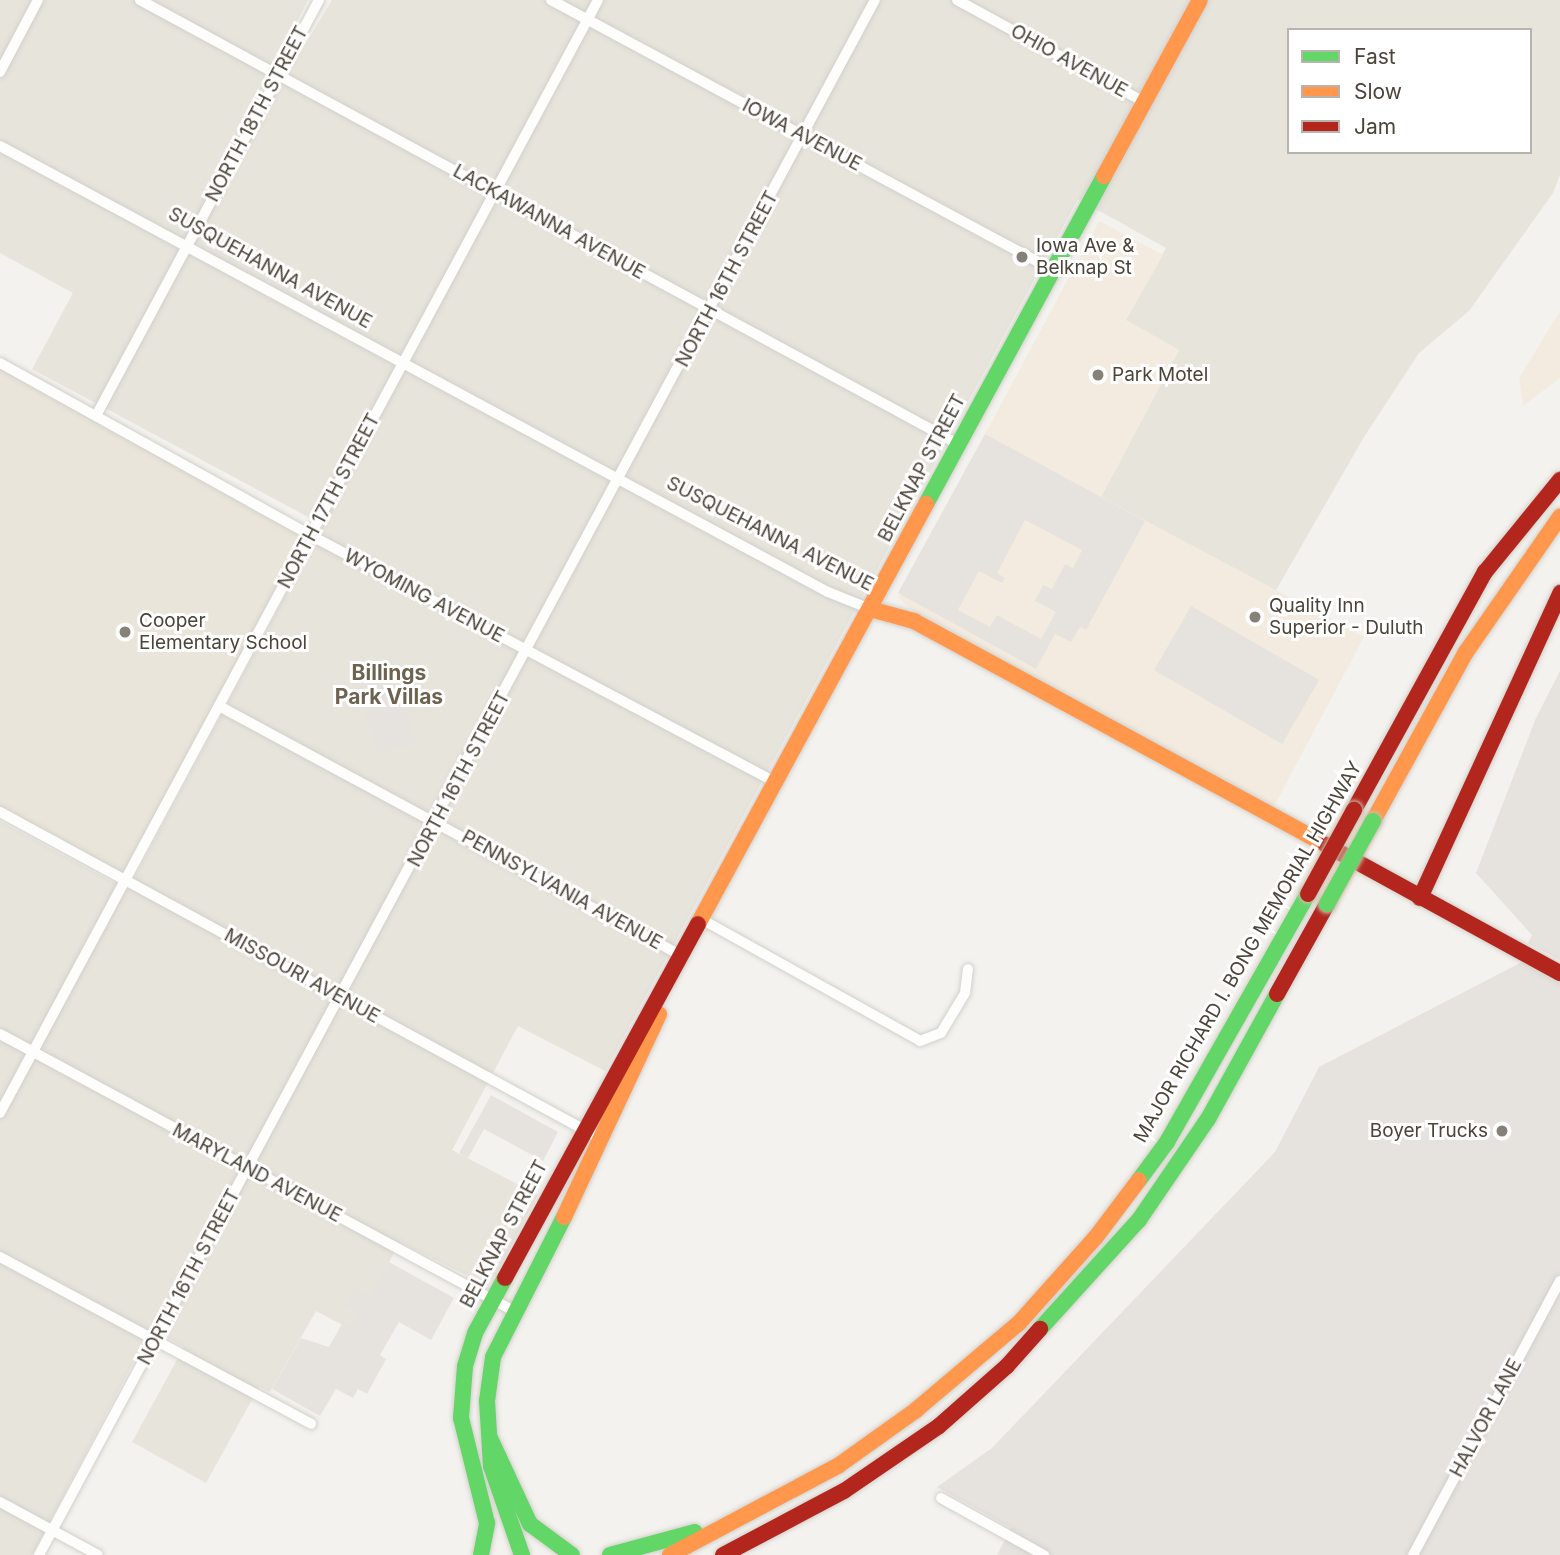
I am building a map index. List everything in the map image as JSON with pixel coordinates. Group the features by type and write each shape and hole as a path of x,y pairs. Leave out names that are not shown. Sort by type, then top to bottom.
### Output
{"main road":[{"name":"BELKNAP STREET","path":"481,1555 487,1523 463,1437 462,1390 468,1352 492,1298 583,1129 684,957 958,444 1200,0"},
{"name":"MAJOR RICHARD I. BONG MEMORIAL HIGHWAY","path":"670,1555 747,1517 883,1436 983,1356 1056,1284 1167,1142 1308,894 1485,572 1560,480"},
{"path":"723,1555 844,1491 939,1426 1007,1366 1139,1220 1208,1119 1466,652 1560,517"},
{"path":"1420,898 1560,593"},
{"name":"SUSQUEHANNA AVENUE","path":"870,609 914,621 1560,973"},
{"name":"BELKNAP STREET","path":"522,1555 495,1482 490,1438 490,1373 514,1311 603,1140 684,957"},
{"path":"490,1438 530,1524 572,1555"},
{"path":"610,1555 747,1517"}],"street":[{"path":"0,72 38,0"},
{"name":"LACKAWANNA AVENUE","path":"140,0 958,444"},
{"name":"NORTH 18TH STREET","path":"97,414 318,0"},
{"name":"IOWA AVENUE","path":"551,0 1053,270"},
{"name":"NORTH 17TH STREET","path":"0,1113 598,0"},
{"name":"NORTH 16TH STREET","path":"39,1555 437,822 875,0"},
{"name":"OHIO AVENUE","path":"957,0 1144,102"},
{"name":"SUSQUEHANNA AVENUE","path":"0,146 828,592 870,609"},
{"name":"WYOMING AVENUE","path":"0,363 97,414 310,535 777,783"},
{"name":"PENNSYLVANIA AVENUE","path":"219,706 684,957"},
{"name":"MISSOURI AVENUE","path":"0,812 603,1140"},
{"path":"703,920 901,1033 920,1041 941,1033 965,993 968,969"},
{"name":"MARYLAND AVENUE","path":"0,1034 514,1311"},
{"path":"0,1257 312,1424"},
{"name":"HALVOR LANE","path":"1413,1555 1560,1281"},
{"path":"941,1499 1044,1555"},
{"path":"0,1502 99,1555"}],"shaded area":[{"path":"0,0 308,0 261,92 273,98 332,0 1560,0 1560,175 1553,193 1469,311 1419,353 1364,437 1275,592 1101,497 1179,350 1125,320 1166,248 1078,199 605,1071 518,1026 452,1150 538,1195 492,1279 478,1281 400,1242 352,1330 316,1311 270,1392 259,1387 206,1483 132,1442 184,1347 151,1329 32,1555 0,1555 0,821 128,890 323,525 32,369 73,293 0,253"},
{"path":"1099,221 1163,255 1126,320 1179,350 1101,497 1364,637 1273,808 909,608 898,597"},
{"path":"1560,311 1560,378 1523,406 1519,378"},
{"name":"Cooper Elementary School","path":"0,363 310,535 125,880 0,812"},
{"path":"985,434 1145,521 1086,630 1080,627 1071,642 1055,634 1036,669 898,593","holes":["1025,520 1082,550 1073,568 1065,564 1052,589 1043,585 1035,601 1056,612 1041,639 997,615 990,627 958,610 979,571 1002,583 1005,578 997,573"]},
{"path":"1191,606 1319,680 1282,744 1154,670"},
{"path":"392,657 417,743 377,754 353,668"},
{"path":"1560,671 1560,960 1528,943 1532,935 1476,873 1536,718"},
{"path":"1522,962 1560,983 1560,1555 997,1555 1011,1528 937,1487 992,1448 1275,1152 1319,1067"},
{"path":"1510,982 1560,1010 1560,1073 1534,1058 1528,1039 1505,1043 1498,1056 1485,1050 1477,1065 1489,1072 1482,1085 1487,1088 1482,1097 1485,1100 1415,1231 1466,1259 1560,1087 1560,1181 1472,1346 1268,1239 1273,1226 1257,1216 1315,1110 1333,1120 1378,1071 1368,1054"},
{"path":"491,1095 558,1132 543,1161 484,1129 468,1158 459,1153"},
{"path":"389,1262 454,1298 431,1340 399,1322 380,1355 386,1359 367,1394 358,1389 353,1398 336,1389 320,1416 272,1389 301,1338 329,1347 343,1322 351,1327 359,1313 345,1305 356,1287 370,1295"}],"traffic: fast":[{"path":"926,504 1104,176"},
{"path":"1327,904 1373,821"},
{"path":"1139,1180 1167,1142 1308,894"},
{"path":"1040,1329 1139,1220 1208,1119 1277,994"},
{"path":"522,1555 491,1466 487,1401 493,1357 564,1217"},
{"path":"481,1555 487,1523 461,1418 465,1366 475,1333 505,1278"},
{"path":"490,1438 530,1524 572,1555"},
{"path":"610,1555 695,1532"}],"traffic: slow":[{"path":"1104,176 1200,0"},
{"path":"698,924 926,504"},
{"path":"1373,821 1466,652 1560,517"},
{"path":"870,609 914,621 1326,845"},
{"path":"564,1217 659,1014"},
{"path":"670,1555 839,1465 916,1410 1019,1323 1096,1237 1139,1180"}],"traffic: jam":[{"path":"1354,810 1485,572 1560,480"},
{"path":"1420,898 1560,593"},
{"path":"1308,894 1354,810"},
{"path":"1326,845 1560,973"},
{"path":"1277,994 1327,904"},
{"path":"505,1278 698,924"},
{"path":"723,1555 844,1491 939,1426 1007,1366 1040,1329"}],"place":[{"name":"Iowa Ave & Belknap St","path":"1022,257"},
{"name":"Park Motel","path":"1098,375"},
{"name":"Quality Inn Superior - Duluth","path":"1255,617"},
{"name":"Cooper Elementary School","path":"125,632"},
{"name":"Boyer Trucks","path":"1502,1131"}],"district":[{"name":"Billings Park Villas","path":"389,685"}]}
